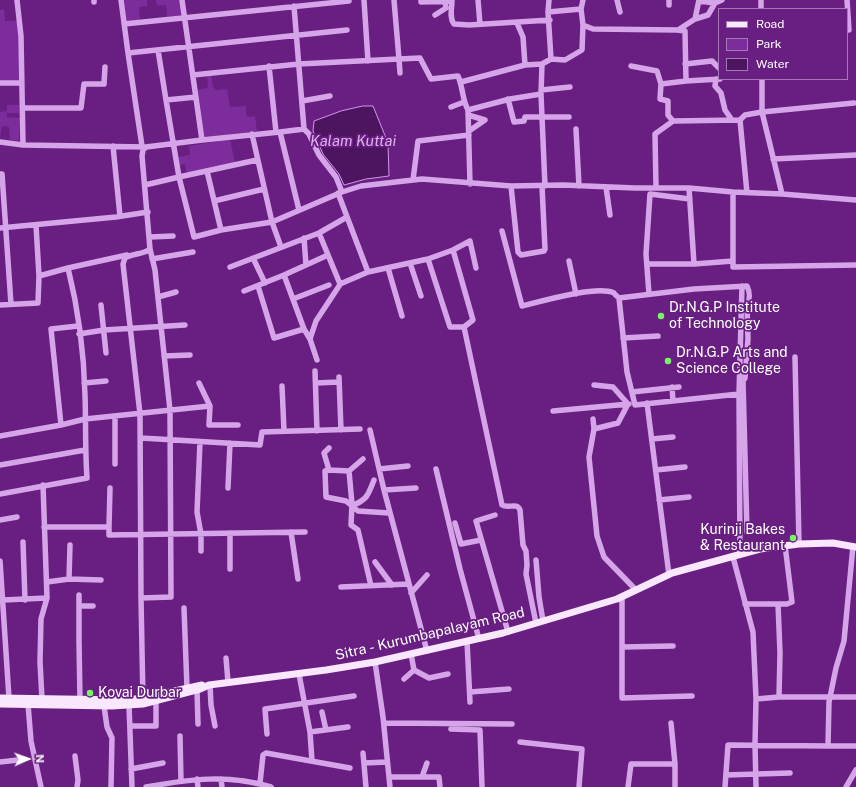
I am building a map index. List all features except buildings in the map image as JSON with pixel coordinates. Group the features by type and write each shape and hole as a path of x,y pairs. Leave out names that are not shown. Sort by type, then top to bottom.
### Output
{"main road":[{"name":"Sitra - Kurumbapalayam Road","path":"0,704 130,705 197,690 210,685 299,674 375,662 508,632 622,596 669,575 760,549 785,545 833,543 855,547"},
{"path":"0,698 143,701 200,684 210,685"}],"street":[{"path":"17,0 21,36 23,145"},
{"path":"121,0 128,53 144,146 142,156 150,249 158,297 170,410 171,597 141,598"},
{"path":"182,0 202,140"},
{"path":"364,0 368,61"},
{"path":"394,0 400,73"},
{"path":"421,0 421,2 452,1 451,16 454,24 517,23 550,20"},
{"path":"478,0 480,24"},
{"path":"549,0 548,12 550,20 551,60"},
{"path":"461,82 525,65 542,64 551,60 565,60 582,50 582,0"},
{"path":"617,0 620,12"},
{"path":"695,19 699,0 715,3 722,0"},
{"path":"124,24 349,1"},
{"path":"435,15 446,8 445,2"},
{"path":"677,30 695,19 708,15 715,3"},
{"path":"294,6 304,129 309,134 319,155 336,177 348,217 368,272"},
{"path":"548,12 581,9"},
{"path":"848,15 849,30"},
{"path":"517,23 522,37 525,65"},
{"path":"583,25 593,29 685,31 686,81"},
{"path":"128,53 347,30"},
{"path":"158,50 179,178 194,237 221,230 272,222 340,192 361,186 422,179 470,184 511,186 689,188 856,200"},
{"path":"193,75 269,66 420,58 431,79 458,76 461,82 464,102 468,112 470,184"},
{"path":"685,64 712,61 718,67"},
{"path":"511,186 518,252 521,255 544,251 541,92 542,64"},
{"path":"269,66 278,132 299,210"},
{"path":"631,66 657,71 661,84 660,99 668,101 668,115 673,121"},
{"path":"22,108 81,108 84,84 104,84 105,67"},
{"path":"661,84 718,79 715,86 721,93 724,110 732,120"},
{"path":"762,80 762,112 782,194"},
{"path":"0,83 22,83"},
{"path":"468,112 508,99 570,87"},
{"path":"302,101 330,96"},
{"path":"166,100 196,98"},
{"path":"508,99 514,122 524,121 525,117 569,117"},
{"path":"451,107 464,102"},
{"path":"656,188 655,134 673,121 740,120 745,115 762,112 854,103"},
{"path":"413,180 418,141 469,133 486,120 468,112"},
{"path":"740,120 747,192"},
{"path":"0,142 23,145 144,146 304,129"},
{"path":"576,129 579,186"},
{"path":"252,134 272,222 281,248"},
{"path":"113,146 120,216"},
{"path":"773,159 856,155"},
{"path":"145,185 257,160"},
{"path":"207,171 221,230"},
{"path":"0,174 2,174 7,227 11,304"},
{"path":"606,187 610,215"},
{"path":"689,188 694,264"},
{"path":"214,201 264,189"},
{"path":"734,192 733,267 856,265"},
{"path":"649,294 648,264 646,254 650,194 690,199"},
{"path":"0,228 148,212"},
{"path":"230,267 319,233 348,217"},
{"path":"0,305 38,303 39,276 36,225"},
{"path":"502,231 522,306 585,292 603,291 614,294 618,298 628,372 635,405"},
{"path":"319,233 340,284 341,283"},
{"path":"150,238 174,236"},
{"path":"304,238 306,265"},
{"path":"310,339 316,321 341,283 368,272 428,259 470,242 476,268"},
{"path":"39,276 68,268 146,252 150,249"},
{"path":"428,259 450,327 464,327 473,320 453,250"},
{"path":"152,260 193,252"},
{"path":"129,255 125,258 123,264 140,414 140,535 143,701"},
{"path":"244,291 328,256"},
{"path":"253,258 265,283"},
{"path":"569,261 576,294"},
{"path":"648,264 694,264 733,261"},
{"path":"410,263 421,296"},
{"path":"0,494 87,478 84,383 76,300 68,268"},
{"path":"388,268 402,316"},
{"path":"284,275 317,360"},
{"path":"293,299 329,285"},
{"path":"258,286 274,338 304,329"},
{"path":"742,286 736,556 752,632 756,699 754,744 756,787"},
{"path":"618,298 747,286 749,290 749,301 747,306 748,340 745,378 743,381 747,532"},
{"path":"158,297 176,292"},
{"path":"101,305 106,353"},
{"path":"79,334 104,330 185,325"},
{"path":"61,425 51,329 78,326"},
{"path":"464,327 502,505 506,507 516,506 520,510 523,544 526,551 526,574 536,623"},
{"path":"623,338 658,336"},
{"path":"164,356 190,355"},
{"path":"795,356 799,544"},
{"path":"315,371 317,431"},
{"path":"316,383 339,379 341,430"},
{"path":"84,383 106,381"},
{"path":"199,383 210,406 209,425 238,425"},
{"path":"594,385 613,387 628,404"},
{"path":"282,386 284,431"},
{"path":"672,387 673,401"},
{"path":"632,392 679,387"},
{"path":"553,411 628,404 647,404 739,394"},
{"path":"594,430 618,423 628,404"},
{"path":"647,404 669,575"},
{"path":"0,436 85,419 210,406"},
{"path":"115,416 115,464"},
{"path":"593,419 594,430 589,458 597,536 604,557 636,590"},
{"path":"140,438 260,445 262,432 360,429"},
{"path":"370,430 408,584 427,651"},
{"path":"652,438 673,437"},
{"path":"200,442 197,512 201,534 201,551"},
{"path":"228,488 230,443"},
{"path":"329,448 324,453 329,470"},
{"path":"0,465 86,450"},
{"path":"363,459 349,471 325,471 326,497 346,501 358,511 390,513"},
{"path":"379,469 408,466"},
{"path":"656,470 685,466"},
{"path":"436,469 460,570 479,639"},
{"path":"349,471 352,506 351,525 358,530 371,586"},
{"path":"352,506 361,502 367,497 374,480"},
{"path":"42,699 40,662 41,619 46,598 43,485"},
{"path":"110,488 109,535 305,532"},
{"path":"384,490 416,488"},
{"path":"659,500 689,497"},
{"path":"495,515 476,521 508,632"},
{"path":"0,520 17,517"},
{"path":"455,523 461,544 481,540"},
{"path":"44,527 109,527"},
{"path":"291,532 298,580"},
{"path":"230,533 230,569"},
{"path":"23,542 24,600"},
{"path":"69,579 70,545"},
{"path":"745,604 788,604 792,602 785,545"},
{"path":"828,746 830,696 844,641 855,547"},
{"path":"536,560 539,597 543,621"},
{"path":"0,562 9,698"},
{"path":"374,562 392,585"},
{"path":"411,593 427,576"},
{"path":"46,582 69,579 102,580"},
{"path":"340,587 408,584"},
{"path":"79,595 80,700"},
{"path":"622,596 622,698 692,696"},
{"path":"3,600 46,598"},
{"path":"778,604 780,653 779,697"},
{"path":"79,606 93,606"},
{"path":"184,608 187,688"},
{"path":"467,641 470,702"},
{"path":"622,647 673,646"},
{"path":"411,654 414,670"},
{"path":"226,658 228,682"},
{"path":"375,662 384,723 390,787"},
{"path":"414,670 429,678 448,674"},
{"path":"404,679 414,670"},
{"path":"299,674 310,732 312,761"},
{"path":"210,685 211,705 215,726"},
{"path":"197,690 198,724"},
{"path":"470,692 510,690"},
{"path":"267,734 265,709 354,696"},
{"path":"756,699 779,697 856,696"},
{"path":"130,726 156,726 156,700"},
{"path":"28,704 31,741 41,787"},
{"path":"130,705 132,787"},
{"path":"104,706 107,727 112,738 111,787"},
{"path":"322,712 326,730"},
{"path":"384,723 512,724"},
{"path":"671,723 675,787"},
{"path":"310,732 348,727"},
{"path":"451,729 480,730 482,787"},
{"path":"180,736 181,781"},
{"path":"520,742 582,749 579,787"},
{"path":"725,787 728,745 754,744 856,746"},
{"path":"363,753 366,787"},
{"path":"146,787 181,781 212,778 266,786 264,754 350,768"},
{"path":"75,756 78,780 77,787"},
{"path":"0,762 18,760"},
{"path":"364,764 388,762"},
{"path":"131,769 163,763"},
{"path":"422,777 427,763"},
{"path":"628,787 631,764 674,764"},
{"path":"846,787 856,770"},
{"path":"726,775 790,772"},
{"path":"389,777 439,777 440,787"},
{"path":"197,779 198,787"},
{"path":"221,779 222,787"}],"green space":[{"path":"123,0 147,0 147,6 139,7 140,20 126,22"},
{"path":"156,0 180,0 183,15 167,17 166,5 157,6"},
{"path":"4,9 5,21 17,21 20,38 21,82 0,82 0,10"},
{"path":"211,74 213,87 216,90 227,89 230,107 246,106 246,115 249,117 255,116 257,131 203,138 197,90 208,88 207,75"},
{"path":"7,105 20,105 19,113 7,113 7,117 20,118 19,141 10,140 9,127 2,126 0,139 0,112 7,111"},
{"path":"230,139 235,163 187,174 185,164 179,165 178,157 190,155 189,146"}],"water":[{"name":"Kalam Kuttai","path":"363,106 373,106 388,143 389,176 366,179 344,185 339,174 323,154 313,131 314,121 341,111"}],"place":[{"name":"Dr.N.G.P Institute of Technology","path":"661,316"},
{"name":"Dr.N.G.P Arts and Science College","path":"668,361"},
{"name":"Kurinji Bakes & Restaurant","path":"793,538"},
{"name":"Kovai Durbar","path":"90,693"}]}
